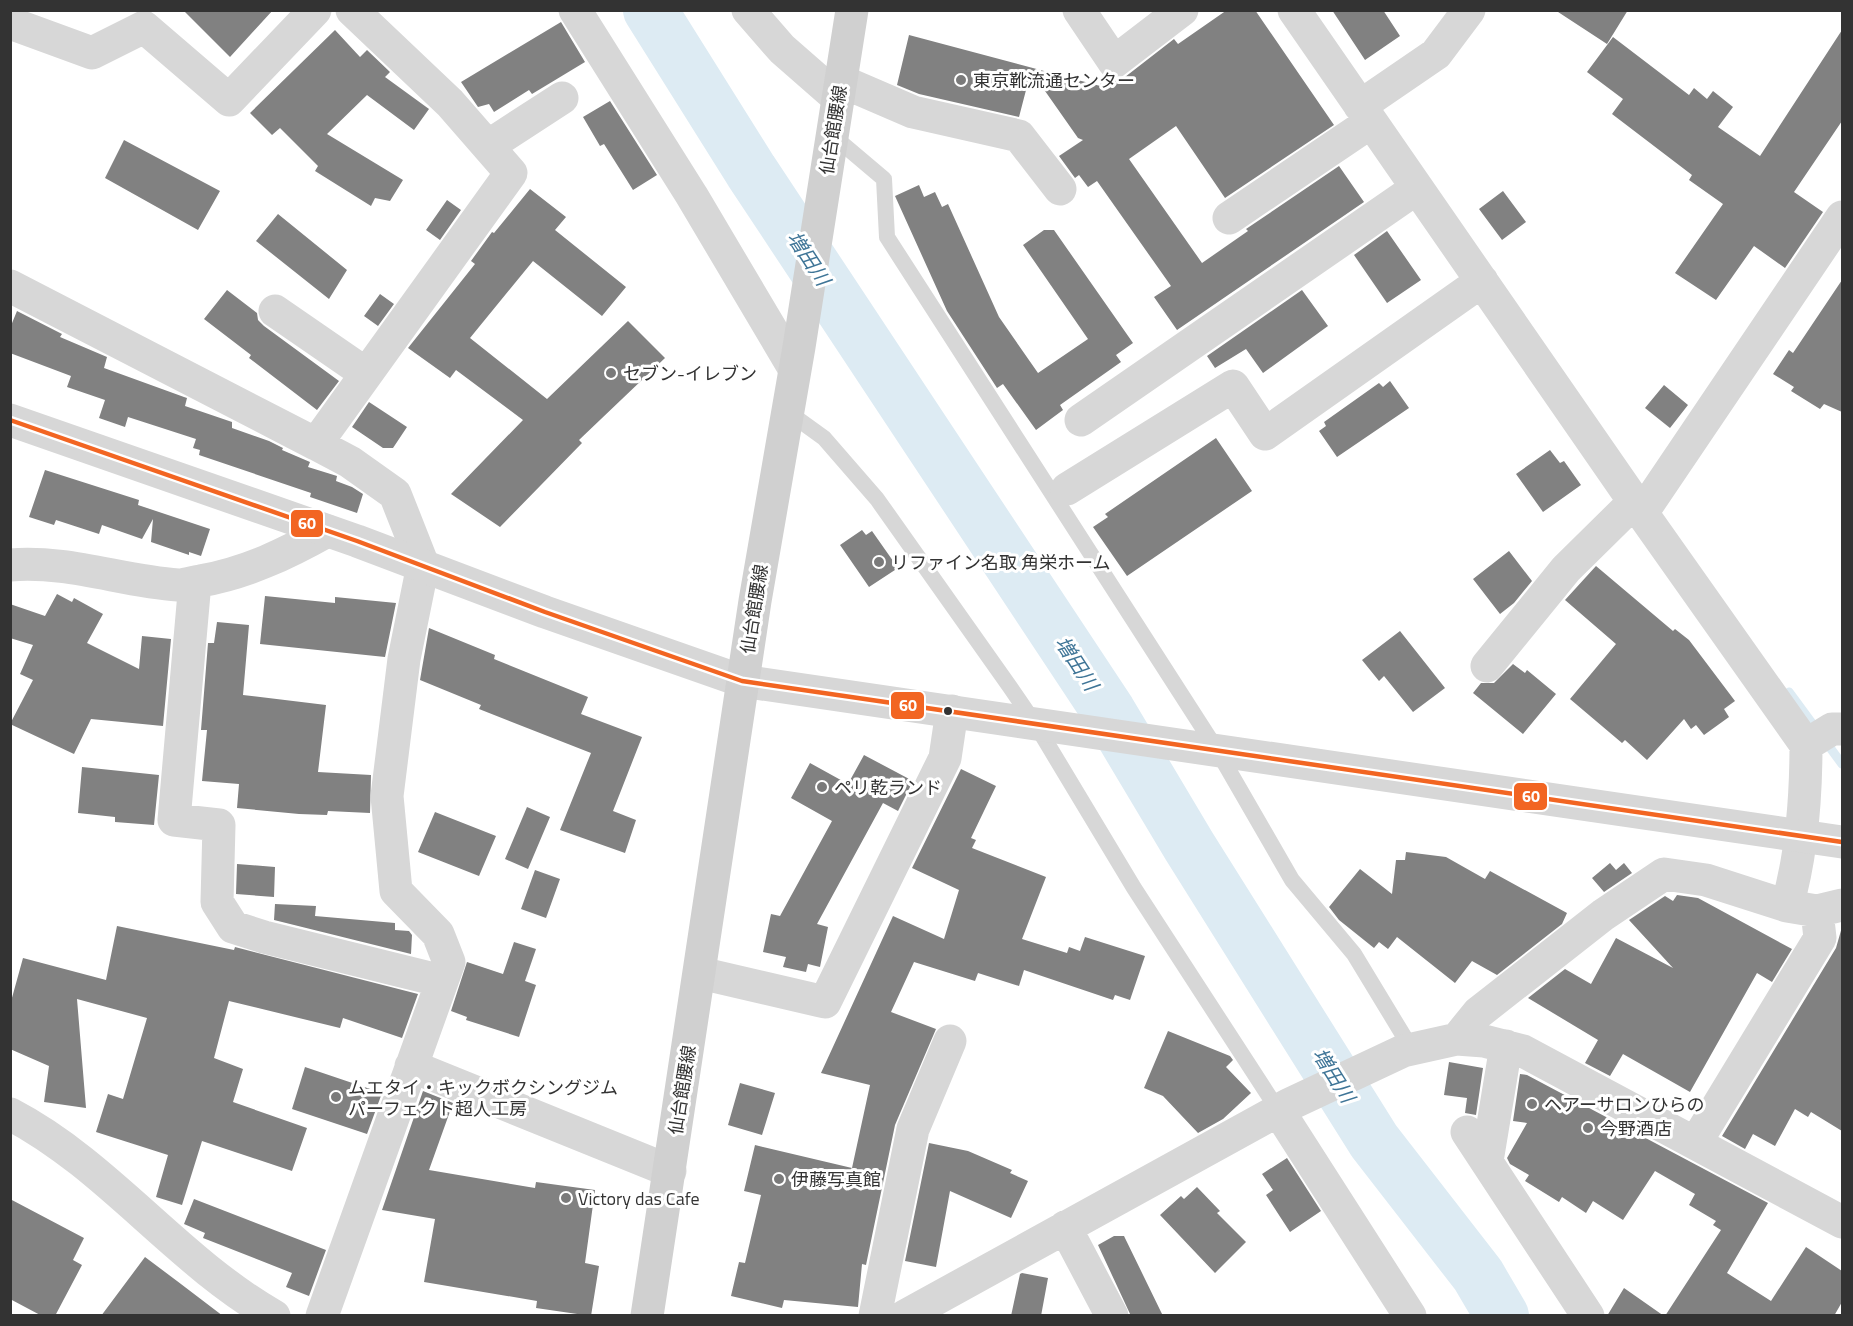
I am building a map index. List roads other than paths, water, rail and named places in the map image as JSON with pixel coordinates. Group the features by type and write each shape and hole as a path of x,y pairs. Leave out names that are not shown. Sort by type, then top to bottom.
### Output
{"main road":[{"name":"仙台館腰線","path":"647,1316 742,681 797,358 852,10"}],"street":[{"path":"10,23 92,53 144,27 229,100 315,10"},
{"path":"316,444 511,173 450,102 352,10"},
{"path":"575,10 797,358"},
{"path":"748,10 782,49 839,90 913,112 1019,136 1060,189"},
{"path":"1078,10 1114,62 1182,10"},
{"path":"1294,10 1638,508 1823,736 1806,788 1796,875 1816,908 1820,938 1696,1142"},
{"path":"1229,218 1366,114 1436,54 1469,10"},
{"path":"488,146 562,98"},
{"path":"1081,420 1417,188"},
{"path":"1487,666 1566,569 1638,508 1842,218"},
{"path":"1067,489 1233,386 1265,434 1482,281"},
{"path":"10,286 350,462 395,494 423,565 404,660 387,796 396,891 438,934 449,962 322,1316"},
{"path":"275,311 365,373"},
{"path":"10,420 423,565 567,621 742,681 1842,842"},
{"path":"10,566 27,564 97,571 180,585 226,577 284,555 327,531"},
{"path":"195,582 174,820 219,825 217,902 233,927 264,937 442,981"},
{"path":"700,973 825,1002 945,758 952,711"},
{"path":"1457,1039 1486,1006 1603,915 1664,874 1706,880 1816,908"},
{"path":"905,1316 1283,1108 1407,1050 1457,1039 1506,1046 1523,1051 1842,1222"},
{"path":"875,1316 913,1129 950,1041"},
{"path":"1487,1161 1506,1046"},
{"path":"411,1066 670,1171"},
{"path":"1283,1108 1410,1316"},
{"path":"10,1114 46,1132 224,1283 274,1316"},
{"path":"1467,1132 1588,1316"},
{"path":"1065,1227 1112,1316"}],"lane":[{"path":"830,144 884,179 887,237 1293,880 1354,954 1407,1050"},
{"path":"788,412 824,438 877,499 1043,726 1134,888 1283,1108"}],"waterway":[{"name":"増田川","path":"650,10 751,171 1109,712 1189,846 1374,1141 1478,1275 1502,1316"},
{"path":"1789,692 1842,764"}],"place":[{"name":"東京靴流通センター","path":"961,80"},
{"name":"セブン-イレブン","path":"611,373"},
{"name":"リファイン名取 角栄ホーム","path":"879,562"},
{"name":"ペリ乾ランド","path":"822,787"},
{"name":"ムエタイ・キックボクシングジム パーフェクト超人工房","path":"336,1097"},
{"name":"ヘアーサロンひらの","path":"1532,1104"},
{"name":"今野酒店","path":"1588,1128"},
{"name":"伊藤写真館","path":"779,1179"},
{"name":"Victory das Cafe","path":"566,1198"}]}
